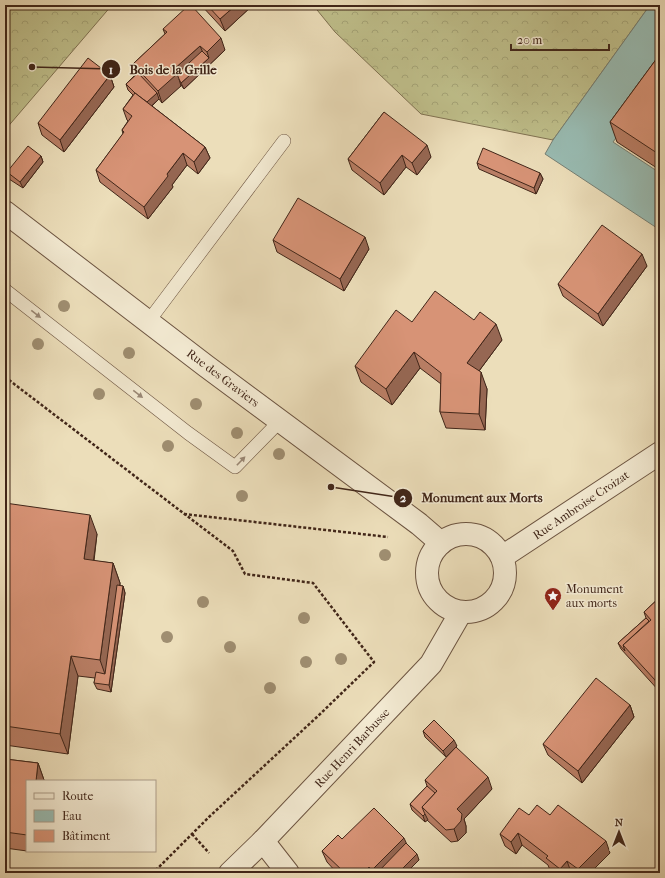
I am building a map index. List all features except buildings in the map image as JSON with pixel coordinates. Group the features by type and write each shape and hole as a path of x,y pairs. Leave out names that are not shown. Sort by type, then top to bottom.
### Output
{"street":[{"name":"Rue des Graviers","path":"5,212 206,366 419,524 441,543"},
{"name":"Rue Ambroise Croizat","path":"502,557 660,453"},
{"path":"463,533 475,534 486,539 496,547 502,557 506,568 505,580 501,592 494,601 484,608 473,612 461,612 448,608 438,600 430,590 427,577 428,564 433,552 441,543 451,536 463,533"},
{"name":"Rue Henri Barbusse","path":"230,873 263,841 431,664 461,612"},
{"path":"263,841 288,873"}],"lane":[{"path":"148,322 284,140"},
{"path":"5,290 188,433 235,467 280,421"}],"path":[{"path":"5,377 233,551 244,574 313,583 374,662 209,817 153,873"},
{"path":"184,514 410,539 419,524"}],"green space":[{"path":"5,5 112,5 5,130"},
{"path":"313,5 650,5 553,140 421,114 335,32"}],"water":[{"path":"650,5 660,5 660,78 613,142 660,173 660,230 545,154 553,140"}],"place":[{"name":"Bois de la Grille","path":"32,67"},
{"name":"Monument aux Morts","path":"331,487"},
{"name":"Monument aux morts","path":"553,611"}]}
